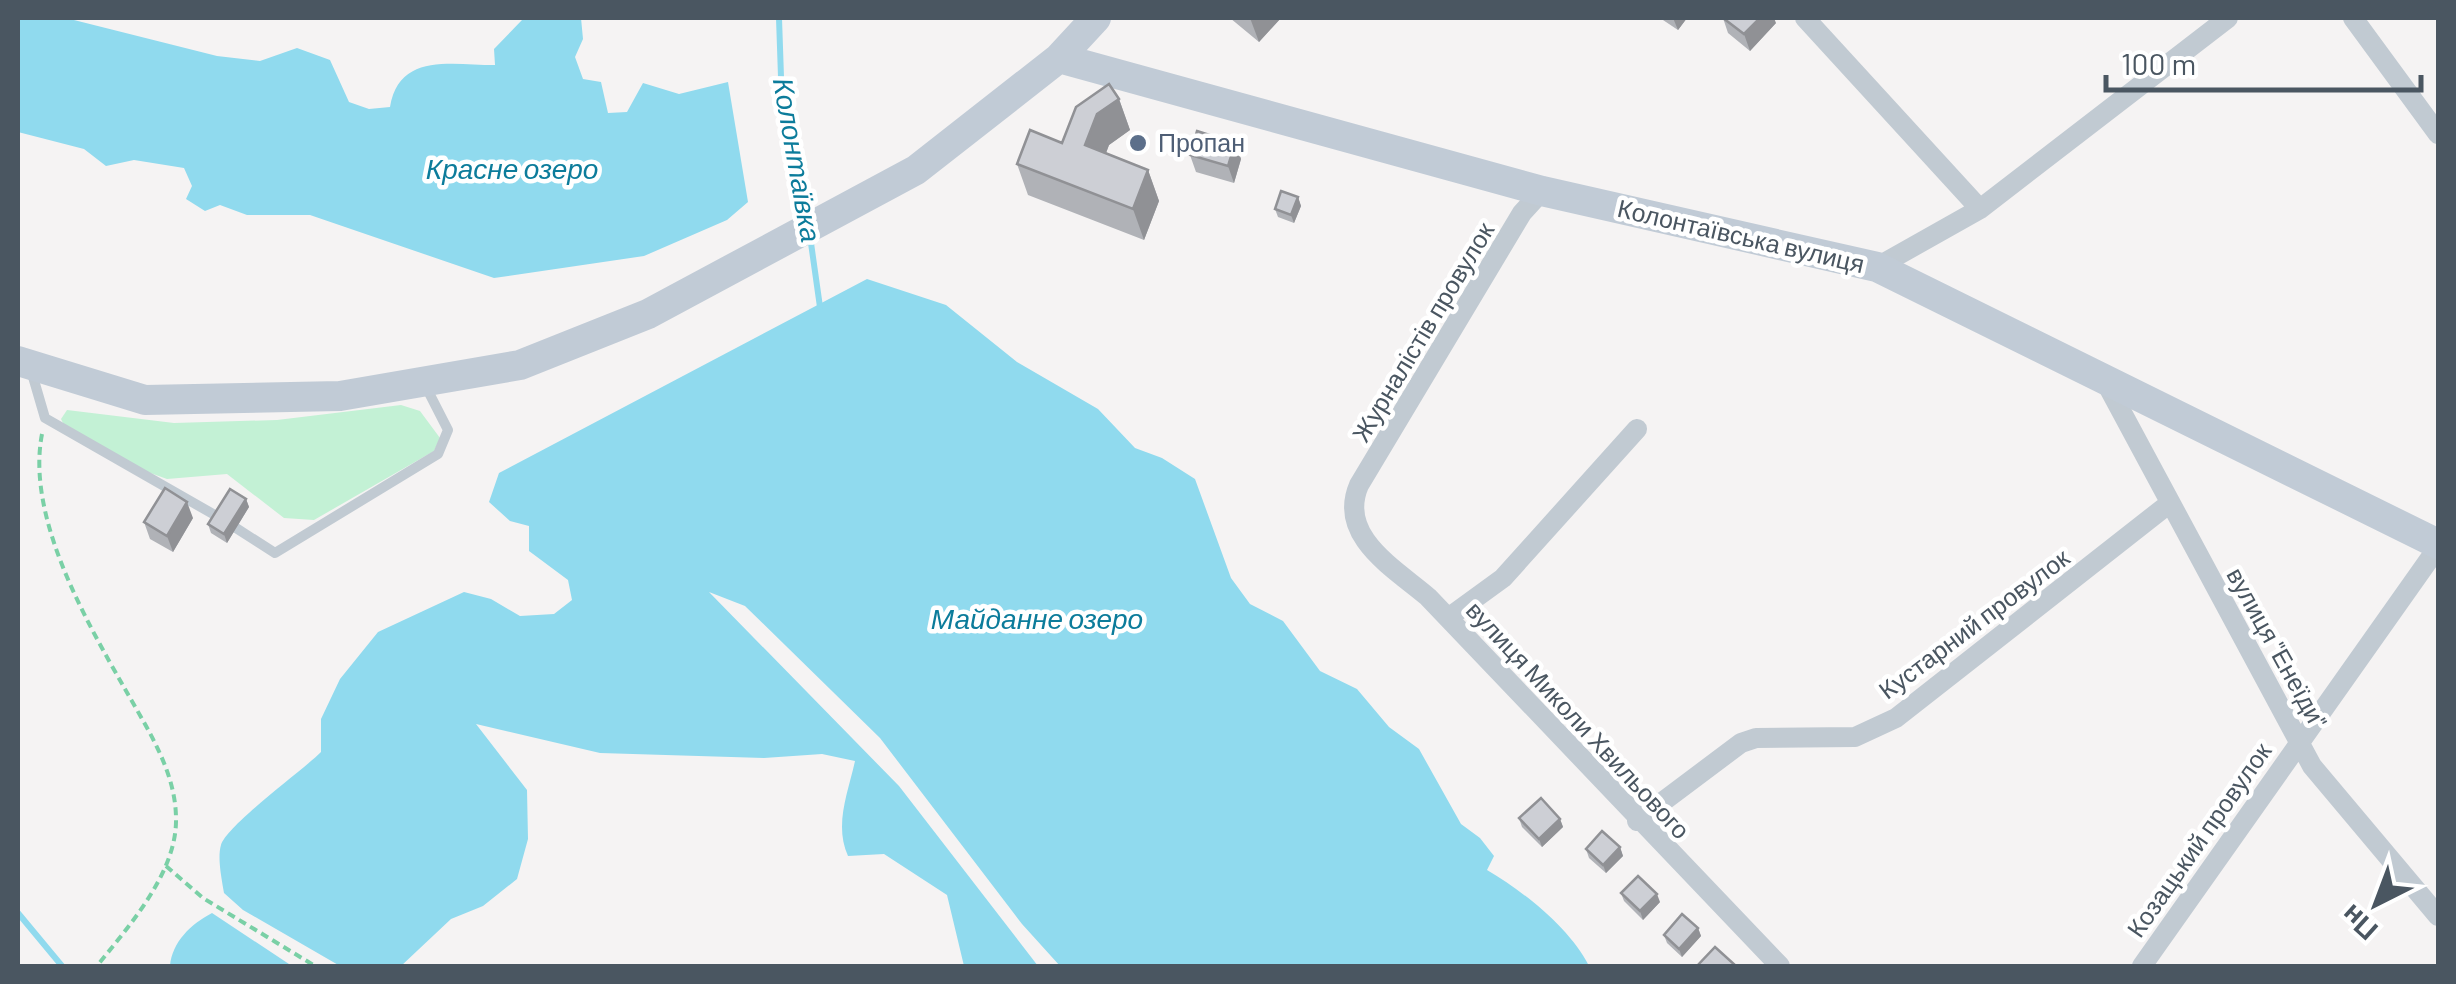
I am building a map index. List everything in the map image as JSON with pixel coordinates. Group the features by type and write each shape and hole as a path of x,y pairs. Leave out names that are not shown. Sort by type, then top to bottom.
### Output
{"street":[{"path":"24,362 145,400 340,396 425,385 520,365 648,314 916,170 1059,58 1096,18"},
{"path":"1805,18 1980,209"},
{"path":"1877,267 1980,209 2228,18"},
{"path":"2352,18 2438,134"},
{"name":"Колонтаївська вулиця","path":"1059,58 1542,191 1877,267 2438,545"},
{"name":"Журналістів провулок","path":"1352,502 1522,213 1542,191"},
{"name":"вулиця \"Енеїди\"","path":"2105,381 2312,766 2438,916"},
{"path":"1448,618 1503,578 1637,429"},
{"name":"вулиця Миколи Хвильового","path":"1352,502 1367,546 1448,618 1780,966"},
{"name":"Кустарний провулок","path":"1638,821 1741,743 1756,738 1855,737 1896,718 2170,504"},
{"name":"Козацький провулок","path":"2142,966 2438,545"}],"lane":[{"path":"24,362 45,418 220,518"},
{"path":"236,528 275,553 438,454 448,430 425,385"}],"path":[{"path":"45,418 36,464 59,558 101,648 160,750 172,789 176,824 165,864 136,917 97,966"},
{"path":"165,864 203,898 315,966"}],"green space":[{"path":"401,405 420,411 440,438 434,451 314,520 284,518 227,474 167,479 142,470 64,425 61,419 67,410 174,423 277,420"}],"water":[{"name":"Красне озеро","path":"18,18 66,18 217,56 260,61 297,48 330,60 349,102 369,109 390,107 395,89 404,77 430,65 495,65 494,49 522,20 581,18 583,39 575,57 583,79 601,82 608,113 627,112 643,83 679,94 728,82 748,202 727,220 644,256 494,278 310,215 247,215 220,205 205,211 186,199 192,186 184,168 134,160 106,166 84,149 18,132"},
{"name":"Майданне озеро","path":"867,279 946,305 1017,362 1098,409 1135,448 1162,458 1195,479 1231,578 1250,604 1283,621 1320,671 1357,689 1389,727 1419,749 1461,824 1480,838 1494,856 1487,870 1544,912 1570,938 1589,966 1060,966 1022,924 880,738 745,606 709,592 899,786 1038,966 964,966 947,895 884,854 848,856 842,821 855,761 822,754 764,758 600,753 476,724 527,790 528,839 517,879 483,906 451,919 401,966 340,966 243,910 224,893 220,856 226,836 321,752 321,719 340,679 378,632 464,592 491,599 520,616 554,614 572,600 568,580 529,551 529,526 510,521 489,502 499,473"},
{"path":"212,913 292,966 170,966 174,949 184,935"}],"building":[{"path":"1723,18 1760,18 1744,34"},
{"path":"1109,84 1119,99 1097,114 1085,145 1148,170 1133,209 1017,164 1030,130 1062,143 1076,107"},
{"path":"1197,131 1235,143 1228,166 1190,155"},
{"path":"1281,191 1298,197 1291,215 1275,209"},
{"path":"165,488 187,502 167,536 144,522"},
{"path":"230,489 246,499 224,534 208,524"},
{"path":"1541,798 1560,819 1539,839 1519,818"},
{"path":"1602,831 1620,847 1603,865 1586,849"},
{"path":"1638,876 1657,894 1640,911 1621,893"},
{"path":"1682,914 1698,928 1679,949 1664,935"},
{"path":"1715,947 1736,966 1697,966"}],"waterway":[{"name":"Колонтаївка","path":"779,18 781,77 807,219"},
{"name":"Колонтаївка","path":"810,236 820,307"},
{"path":"18,913 62,966"}],"place":[{"name":"Пропан","path":"1138,143"}]}
